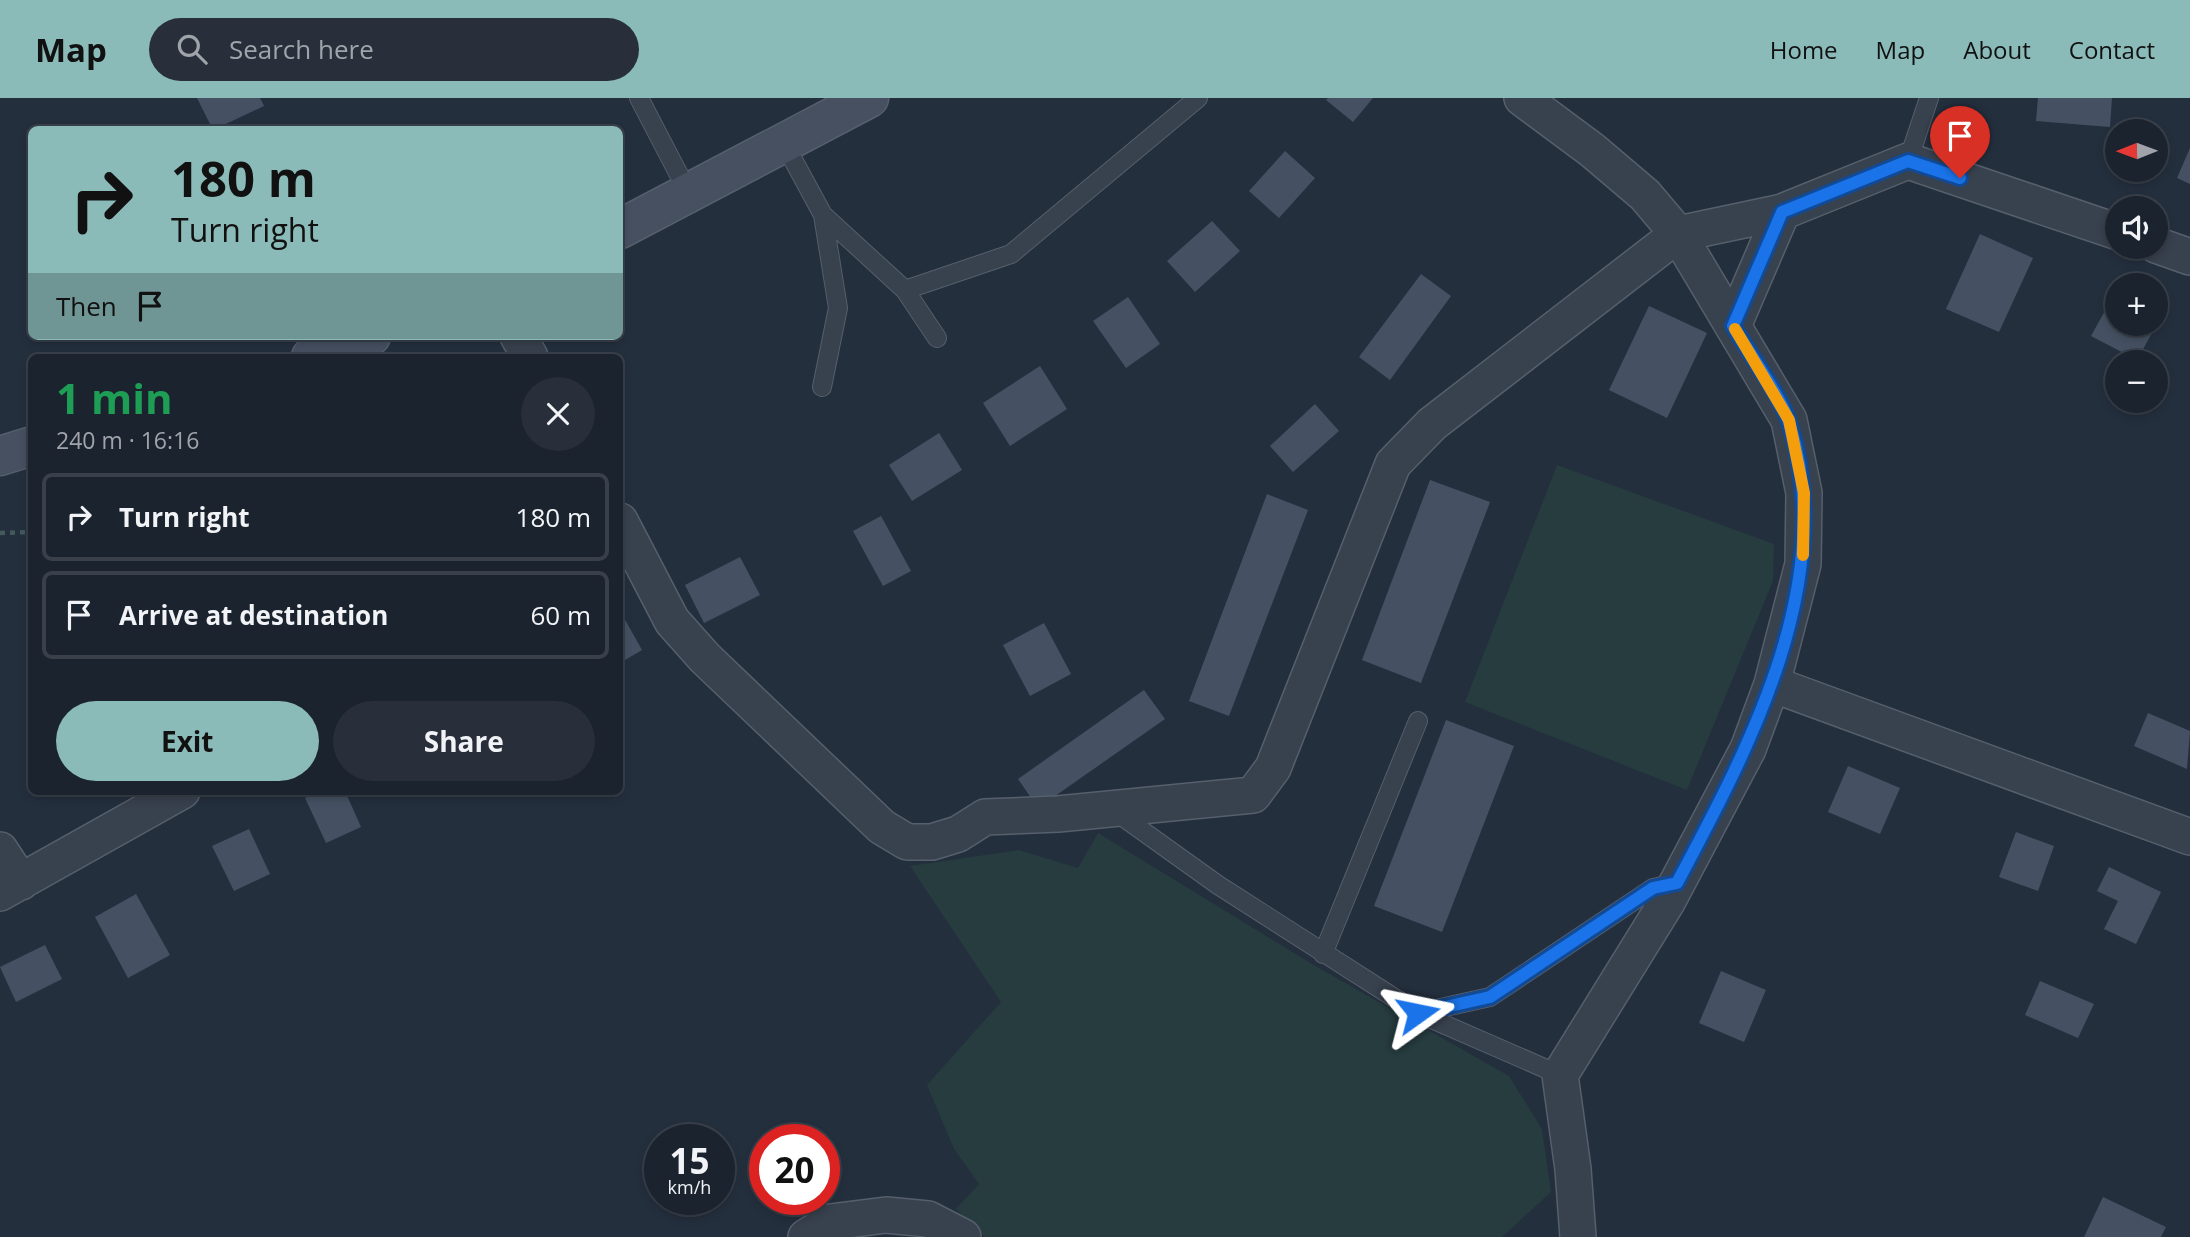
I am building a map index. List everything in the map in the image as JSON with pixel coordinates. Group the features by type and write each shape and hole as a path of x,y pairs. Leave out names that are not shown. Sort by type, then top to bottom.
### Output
{"street":[{"path":"623,228 869,98"},
{"path":"1522,98 1592,150 1645,195 1678,234 1789,420 1804,493 1803,564 1772,684 1748,748 1677,883 1560,1075 1581,1235"},
{"path":"623,527 672,621 705,658 873,818 907,842 932,842 958,834 985,817 1111,809 1253,795 1273,768 1392,464 1432,424 1678,234 1782,212 1908,161 2105,228"},
{"path":"1733,326 1782,212"},
{"path":"2168,249 2190,257"},
{"path":"320,354 360,340"},
{"path":"0,456 28,447"},
{"path":"1772,684 2190,837"},
{"path":"0,850 10,888 175,795"},
{"path":"806,1237 830,1222 886,1215 928,1219 963,1237"}],"lane":[{"path":"639,98 690,194"},
{"path":"905,290 1011,254 1198,98"},
{"path":"1908,161 1929,98"},
{"path":"784,143 823,215 905,290 937,338"},
{"path":"822,387 838,308 823,215"},
{"path":"1322,954 1418,721"},
{"path":"1111,809 1322,954 1418,1013 1560,1075"},
{"path":"1418,1013 1490,997 1653,888 1677,883"}],"path":[{"path":"0,533 28,532"}],"green space":[{"path":"1557,465 1774,544 1773,581 1687,790 1465,702"},
{"path":"1098,833 1312,964 1509,1076 1542,1129 1551,1192 1502,1237 985,1237 956,1209 979,1184 954,1149 927,1085 1001,1002 910,866 1019,850 1078,868"}],"building":[{"path":"197,98 260,98 264,106 222,126 211,126"},
{"path":"1373,98 1353,122 1326,100"},
{"path":"2038,98 2112,98 2111,119 2105,119 2105,127 2036,121"},
{"path":"2190,148 2190,184 2177,178"},
{"path":"1285,151 1315,178 1279,218 1249,191"},
{"path":"1212,221 1240,251 1195,292 1167,261"},
{"path":"1980,234 2033,258 1999,332 1946,309"},
{"path":"1421,274 1451,296 1390,380 1359,357"},
{"path":"1128,297 1160,344 1126,368 1093,321"},
{"path":"1649,306 1707,333 1667,418 1609,390"},
{"path":"2105,311 2105,336 2150,336 2143,350 2118,350 2091,336"},
{"path":"1040,366 1067,409 1010,446 983,403"},
{"path":"1315,404 1339,431 1293,472 1270,446"},
{"path":"939,433 962,470 912,501 889,465"},
{"path":"1430,480 1490,502 1421,683 1362,660"},
{"path":"1267,494 1308,510 1229,716 1189,701"},
{"path":"881,516 911,571 883,586 853,531"},
{"path":"740,557 760,595 704,623 685,585"},
{"path":"623,616 642,650 623,661"},
{"path":"1044,623 1071,674 1030,696 1003,645"},
{"path":"1144,690 1165,719 1038,808 1018,779"},
{"path":"2148,713 2190,731 2187,769 2134,746"},
{"path":"1446,720 1514,746 1442,932 1374,906"},
{"path":"1848,766 1900,788 1880,834 1828,812"},
{"path":"311,795 347,795 361,827 326,843 305,798"},
{"path":"249,829 270,874 234,891 212,846"},
{"path":"2016,832 2054,846 2038,891 1999,877"},
{"path":"2109,867 2161,892 2136,944 2104,929 2118,901 2097,891"},
{"path":"136,894 170,955 128,978 95,917"},
{"path":"45,945 62,979 16,1002 0,967"},
{"path":"1721,971 1766,990 1744,1042 1699,1023"},
{"path":"2040,981 2094,1004 2078,1038 2025,1015"},
{"path":"2103,1197 2166,1227 2161,1237 2084,1237"}],"slow traffic":[{"path":"1735,329 1789,420 1804,493 1803,555"}],"route":[{"path":"1418,1013 1490,997 1653,888 1677,883 1748,748 1772,684 1803,564 1804,493 1789,420 1733,326 1782,212 1908,161 1960,178"}]}
